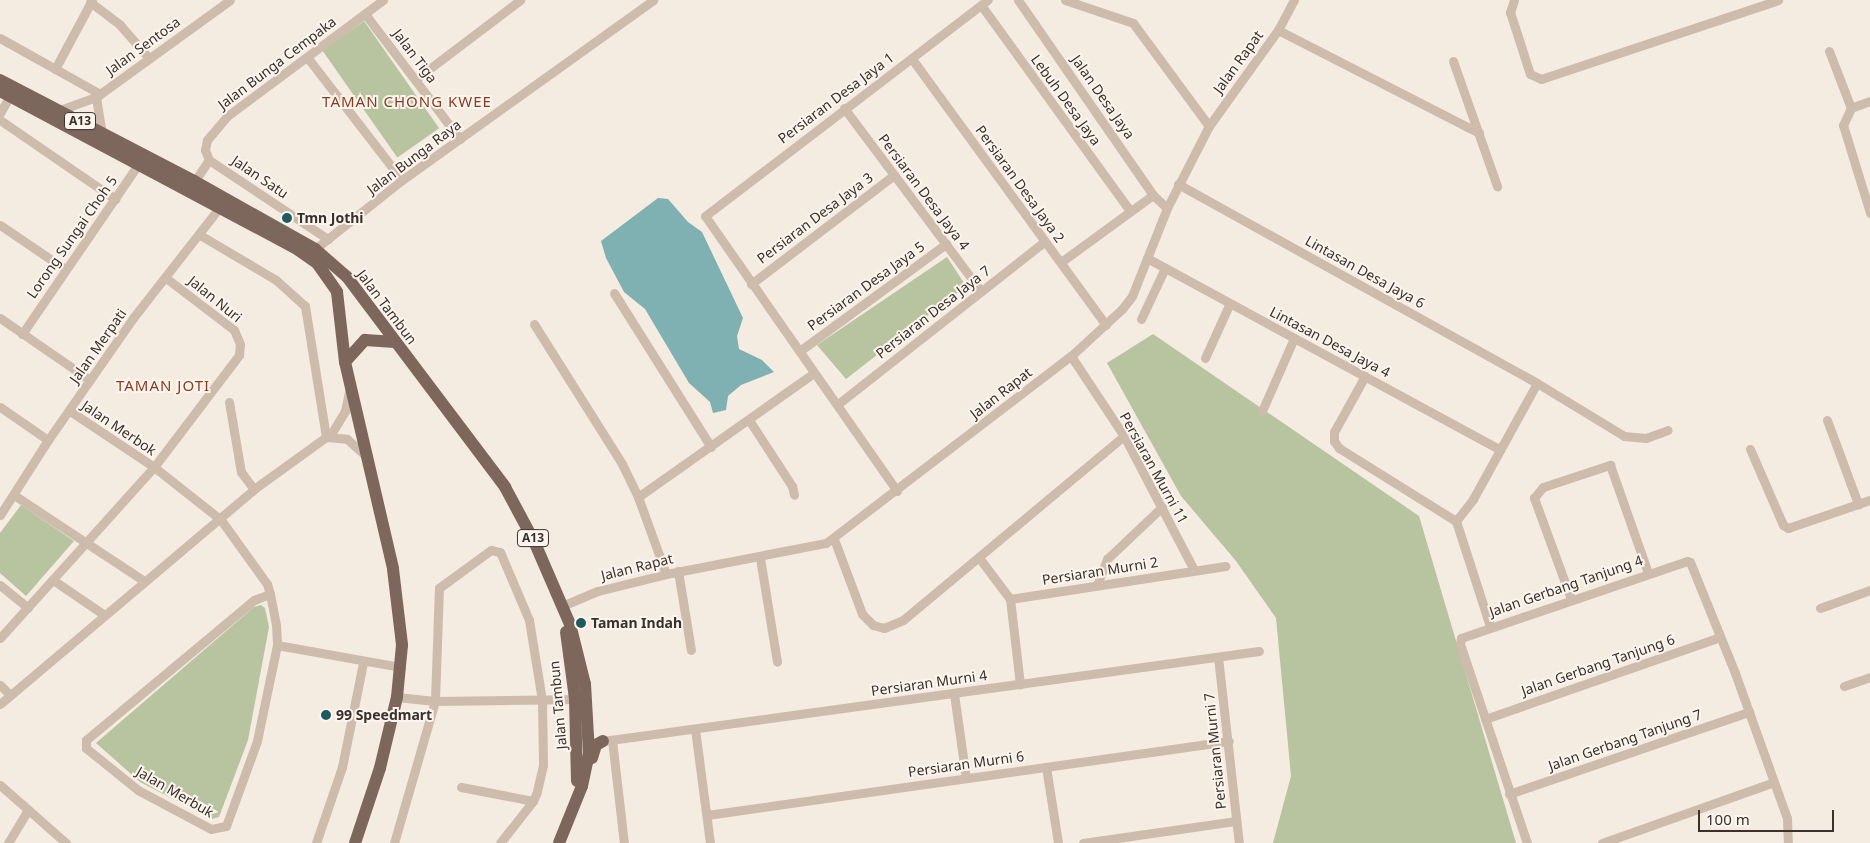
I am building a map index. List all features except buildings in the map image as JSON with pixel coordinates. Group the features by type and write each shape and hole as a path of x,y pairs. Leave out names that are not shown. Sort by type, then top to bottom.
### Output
{"main road":[{"name":"Jalan Tambun","path":"0,80 8,92 191,186 318,263 330,278 341,309 345,362"},
{"name":"Jalan Tambun","path":"8,92 60,110 102,133 142,160"},
{"name":"Jalan Tambun","path":"222,204 315,249 347,278 505,488 534,541 579,654 588,752 581,786 559,843"},
{"path":"345,362 365,340 395,342"},
{"name":"A13","path":"345,362 393,569 399,608 401,667 397,697 380,768 355,843"},
{"path":"583,702 595,736 608,740"},
{"path":"581,786 595,748 608,740"}],"street":[{"name":"Jalan Sentosa","path":"60,110 98,96 148,57 230,0"},
{"name":"Jalan Bunga Cempaka","path":"208,160 205,150 207,140 226,117 383,0"},
{"path":"416,79 520,0"},
{"name":"Jalan Desa Jaya","path":"1018,0 1153,195 1167,208"},
{"path":"1065,0 1133,24 1209,126"},
{"name":"Jalan Rapat","path":"563,612 598,591 678,571 812,548 834,539 1072,356 1106,325 1132,296 1167,208 1209,126 1278,30 1294,0"},
{"path":"1514,0 1510,12 1530,74 1540,79 1778,0"},
{"path":"55,69 91,1 120,25 148,57"},
{"name":"Jalan Bunga Raya","path":"315,249 402,180 648,1"},
{"name":"Persiaran Desa Jaya 1","path":"751,284 705,220 706,214 984,3"},
{"name":"Lebuh Desa Jaya","path":"984,3 1130,211"},
{"name":"Jalan Tiga","path":"365,14 460,139"},
{"path":"1278,30 1479,133"},
{"path":"0,38 98,96 102,133"},
{"path":"1829,50 1851,108"},
{"path":"308,57 402,180"},
{"name":"Persiaran Desa Jaya 2","path":"912,59 1106,325"},
{"path":"1453,60 1497,186"},
{"path":"0,112 8,92"},
{"path":"1870,101 1851,108 1843,125 1866,190 1870,213"},
{"name":"Persiaran Desa Jaya 4","path":"844,108 981,291"},
{"path":"0,120 115,199"},
{"name":"Lorong Sungai Choh 5","path":"22,334 65,269 142,160"},
{"path":"191,186 208,160"},
{"name":"Jalan Satu","path":"208,160 328,239"},
{"name":"Persiaran Desa Jaya 3","path":"751,284 894,175"},
{"name":"Lintasan Desa Jaya 6","path":"1178,184 1538,383 1624,436 1646,438 1668,430"},
{"path":"1061,262 1153,195"},
{"name":"Jalan Merpati","path":"0,515 48,440 90,380 222,204"},
{"path":"0,225 65,269"},
{"path":"200,234 289,289 305,306 328,437"},
{"name":"Persiaran Desa Jaya 7","path":"838,404 1045,241"},
{"name":"Persiaran Desa Jaya 5","path":"801,350 946,244"},
{"name":"Lintasan Desa Jaya 4","path":"1147,258 1500,450"},
{"path":"1141,319 1165,268"},
{"name":"Jalan Nuri","path":"0,638 88,543 154,467 239,355 240,344 234,330 166,278"},
{"path":"751,284 801,350 814,373 838,404 897,491"},
{"path":"614,293 711,447"},
{"path":"1205,358 1230,303"},
{"path":"0,318 90,380"},
{"path":"534,324 622,464 638,497 666,574"},
{"path":"1262,410 1294,338"},
{"name":"Persiaran Murni 11","path":"1072,356 1124,436 1194,570"},
{"path":"638,497 814,373"},
{"path":"1365,376 1334,432 1339,448 1456,521 1490,626"},
{"path":"1456,521 1473,499 1538,383"},
{"path":"0,704 103,614 221,520 254,489 328,437 345,411 351,384"},
{"path":"229,402 241,472 254,489"},
{"path":"0,407 48,440"},
{"name":"Jalan Merbok","path":"70,411 154,467 221,520 263,575 270,594 277,645"},
{"path":"749,420 792,486 794,495"},
{"path":"1827,420 1858,504"},
{"path":"834,539 862,614 872,625 884,628 903,620 980,559 1124,436"},
{"path":"328,437 347,439 368,458"},
{"path":"1750,449 1785,527 1795,528 1870,500"},
{"path":"1571,599 1534,498 1543,487 1610,465 1648,573"},
{"path":"14,495 144,581"},
{"path":"1097,585 1107,559 1162,507"},
{"path":"394,843 435,702 438,592 442,584 485,552 500,552 529,620 542,700 543,765 533,801 500,843"},
{"path":"760,558 777,662"},
{"path":"980,559 1010,599 1020,684"},
{"name":"Jalan Gerbang Tanjung 4","path":"1485,719 1460,644 1461,638 1490,626 1687,561 1690,562 1720,637"},
{"name":"Persiaran Murni 2","path":"1010,599 1225,566"},
{"path":"678,571 690,650"},
{"path":"53,580 103,614"},
{"path":"0,584 28,608"},
{"path":"1820,608 1870,590"},
{"name":"Jalan Merbuk","path":"270,594 254,600 90,735 86,748 138,790 211,829 222,828 257,741 277,645"},
{"path":"1720,637 1787,818 1788,843"},
{"name":"Jalan Gerbang Tanjung 6","path":"1485,719 1720,637"},
{"path":"277,645 363,663 401,667"},
{"name":"Persiaran Murni 4","path":"608,740 1259,651"},
{"name":"Persiaran Murni 7","path":"1218,657 1229,741 1239,843"},
{"path":"316,843 342,767 363,663"},
{"path":"1844,686 1870,677"},
{"path":"0,685 10,695"},
{"path":"954,694 966,778"},
{"path":"397,697 435,702 542,700 583,702"},
{"name":"Jalan Gerbang Tanjung 7","path":"1509,794 1748,712"},
{"path":"1485,719 1527,843"},
{"path":"695,729 710,843"},
{"path":"608,740 624,843"},
{"name":"Persiaran Murni 6","path":"707,815 1229,741"},
{"path":"1046,767 1058,843"},
{"path":"1602,843 1774,782"},
{"path":"0,785 66,843"},
{"path":"461,787 533,801"},
{"path":"8,843 28,810"},
{"path":"1083,843 1236,821"}],"green space":[{"path":"364,21 439,128 397,158 322,50"},
{"path":"947,257 966,286 846,379 817,345"},
{"path":"1153,334 1419,516 1516,843 1273,843 1291,776 1276,618 1236,561 1181,496 1107,363"},
{"path":"21,505 74,541 26,596 0,573 0,533"},
{"path":"261,605 265,608 269,627 248,740 219,817 212,819 140,782 96,743 254,607"}],"water":[{"path":"658,198 668,199 688,222 702,232 743,318 737,336 739,349 762,360 774,372 741,385 728,396 726,410 713,413 710,402 689,383 645,309 624,292 606,258 601,241"}],"place":[{"name":"Tmn Jothi","path":"287,218"},
{"name":"Taman Indah","path":"581,623"},
{"name":"99 Speedmart","path":"326,715"}],"district":[{"name":"TAMAN CHONG KWEE","path":"407,102"},
{"name":"TAMAN JOTI","path":"163,386"}]}
